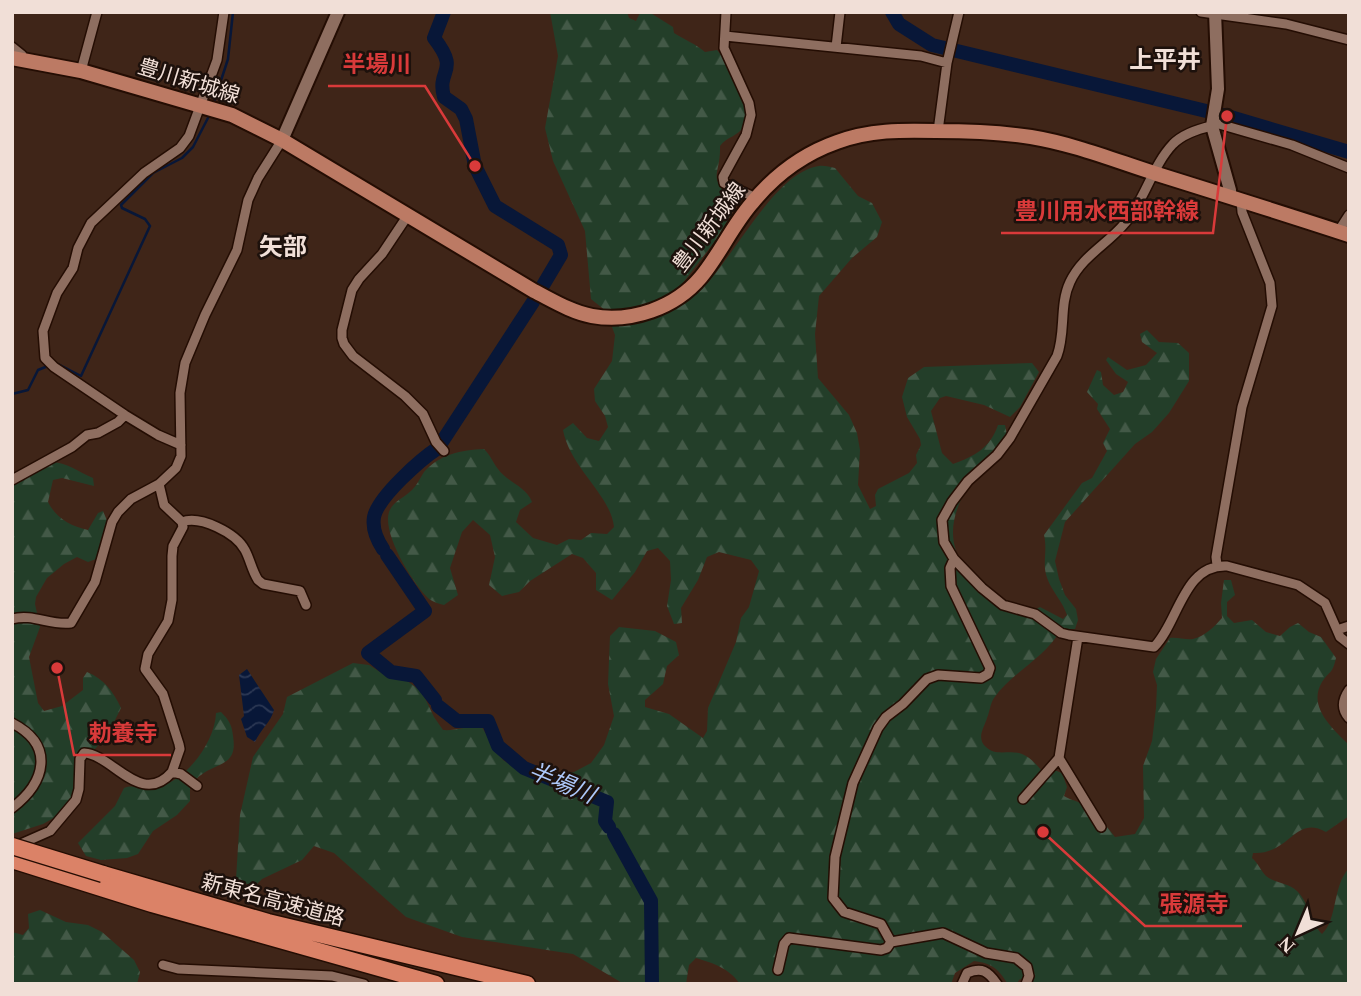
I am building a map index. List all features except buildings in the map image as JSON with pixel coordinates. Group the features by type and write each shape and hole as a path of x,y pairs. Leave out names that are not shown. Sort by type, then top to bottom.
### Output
{"highway":[{"name":"新東名高速道路","path":"12,848 268,922 527,984"},
{"path":"12,860 88,886"},
{"path":"12,869 88,886"},
{"name":"新東名高速道路","path":"88,886 436,984"}],"main road":[{"name":"豊川新城線","path":"17,59 81,71 202,104 232,115 282,140 534,291 589,316 635,316 660,307 690,289 740,218 778,176 798,161 837,142 875,132 988,132 1032,137 1077,148 1343,234"}],"street":[{"path":"81,71 97,12"},
{"path":"181,445 125,415 51,365 45,358 43,331 57,293 74,268 78,248 91,223 127,192 144,173 180,148 189,136 217,60 224,12"},
{"path":"12,619 24,616 66,624 74,621 95,582 112,522 118,512 131,499 159,484 176,468 181,456 180,393 185,363 237,250 248,200 258,178 282,140 338,12"},
{"path":"726,12 724,48 751,115 750,125 723,177 724,183 756,198"},
{"path":"836,47 840,12"},
{"path":"1201,12 1286,24 1349,40"},
{"path":"938,131 948,60 960,13"},
{"path":"1215,13 1219,89 1213,118 1230,190 1236,198 1270,283 1272,306 1242,407 1216,557 1217,565"},
{"path":"725,36 948,60"},
{"path":"12,47 22,55 17,59"},
{"path":"1213,118 1349,167"},
{"path":"1213,118 1173,144 1125,223 1099,246 1071,278 1066,292 1058,356 1010,438 968,481 952,502 943,520 944,542 954,559 1003,605 1035,614 1061,633 1154,647 1173,620 1192,581 1217,565 1298,585 1325,603 1340,637 1349,644"},
{"path":"408,215 382,254 352,290 342,338 353,356 405,396 423,414 443,451"},
{"path":"1343,234 1349,215"},
{"path":"12,480 87,436 118,422 125,415"},
{"path":"12,848 50,831 76,800 80,759 84,753 98,757 134,781 161,781 172,772 180,749 179,744 163,694 145,669 148,654 168,621 172,600 173,546 183,527 182,522 164,505 159,484"},
{"path":"182,522 199,519 216,526 240,543 258,580 263,584 300,591 306,605"},
{"path":"891,942 881,924 844,912 836,905 832,894 835,857 853,783 878,728 886,717 927,679 938,675 981,678 988,674 989,668 951,586 950,568 954,559"},
{"path":"1337,631 1349,626"},
{"path":"1023,799 1059,758 1078,637"},
{"path":"1349,690 1343,700 1343,707 1349,718"},
{"path":"12,723 38,743 41,757 40,771 34,785 12,808"},
{"path":"1059,758 1101,827"},
{"path":"172,772 181,774 197,786"},
{"path":"778,970 784,944 789,938 881,950 887,948 891,942 943,933 986,953 1016,958 1027,967 1029,976 1026,984"},
{"path":"163,965 178,970 332,976 364,984"},
{"path":"962,984 967,973 977,969 984,970 997,984"}],"green space":[{"path":"550,12 627,12 629,18 636,21 640,13 649,12 673,27 674,33 705,52 717,50 733,75 743,98 746,118 742,129 720,146 717,176 721,186 738,199 722,232 679,288 689,300 719,268 767,204 801,173 821,166 835,168 858,196 872,203 882,222 877,237 852,258 819,296 815,334 818,378 849,415 857,433 860,450 858,485 870,509 876,506 875,495 878,489 909,473 917,463 920,439 907,417 902,397 908,378 924,367 1032,363 1039,372 1020,407 1010,417 984,405 946,396 940,398 931,411 942,453 953,464 981,450 991,440 998,425 1005,425 1007,435 971,482 962,499 955,516 953,534 957,552 967,571 981,591 993,599 1026,615 1040,607 1063,619 1067,615 1046,575 1044,535 1082,483 1092,478 1107,451 1103,443 1110,429 1097,409 1098,404 1087,392 1097,370 1101,372 1103,385 1114,395 1123,392 1128,382 1116,374 1106,360 1108,357 1127,370 1146,365 1157,353 1142,342 1140,334 1147,330 1159,342 1178,343 1189,353 1189,381 1169,413 1152,432 1135,444 1065,522 1055,561 1065,595 1076,609 1078,620 1075,629 1061,629 1047,648 1001,689 994,698 982,733 983,744 994,752 1025,755 1046,775 1054,770 1062,773 1067,787 1064,796 1090,809 1115,837 1135,834 1144,818 1143,766 1152,741 1156,708 1157,685 1153,672 1156,659 1170,638 1197,638 1222,618 1224,580 1231,580 1235,595 1227,602 1227,616 1234,623 1252,620 1266,632 1280,636 1298,623 1321,637 1336,658 1332,670 1318,691 1318,700 1324,717 1349,745 1349,816 1326,832 1315,828 1299,831 1276,848 1253,853 1252,858 1266,876 1297,891 1322,934 1331,920 1340,884 1349,868 1349,984 1028,984 1020,979 1017,983 1007,983 994,967 974,961 955,973 951,984 740,984 726,970 696,958 689,965 686,984 624,984 573,954 462,937 406,917 334,853 314,846 302,860 262,879 254,887 236,879 240,815 253,757 283,714 287,697 353,663 369,665 388,677 406,680 422,692 443,730 481,726 503,760 525,774 542,780 574,772 591,763 604,745 614,716 608,684 610,636 619,627 655,631 676,642 679,655 667,666 663,684 645,700 645,707 669,714 703,738 707,731 708,708 736,642 741,618 749,607 759,571 751,560 719,552 707,557 698,580 681,608 682,623 674,624 667,606 671,580 670,561 658,548 647,551 635,572 612,600 596,590 596,573 583,558 572,554 530,581 519,592 502,596 489,585 495,557 490,535 473,520 462,532 450,568 458,595 444,605 429,599 415,582 400,558 390,533 388,521 391,508 412,490 430,466 451,454 484,449 502,473 521,488 532,502 520,510 516,522 533,538 557,545 569,539 581,540 591,533 607,534 614,527 606,504 573,457 563,430 573,423 587,438 599,441 608,427 605,416 595,401 594,389 612,361 615,335 606,311 591,299 585,231 553,161 545,128 558,56"},
{"path":"51,462 67,465 93,478 94,486 62,478 53,480 48,502 55,513 70,524 88,530 98,513 103,511 108,523 96,559 88,562 77,557 64,564 47,578 36,597 40,627 29,657 38,703 44,711 62,706 83,690 83,678 87,672 107,686 121,708 96,748 85,756 73,799 57,816 43,824 12,834 12,484"},
{"path":"221,712 232,729 234,746 230,758 197,779 190,788 190,801 177,815 153,831 138,854 127,858 101,860 86,856 78,843 115,806 124,788 151,789 175,780 203,750 210,737 216,713"},
{"path":"40,910 66,922 88,925 102,932 134,960 140,972 137,984 12,984 12,932 23,935 29,928 28,914"}],"water":[{"path":"247,669 274,710 255,742 247,737 241,719 244,716 239,675"}],"waterway":[{"path":"213,105 228,59 233,12"},
{"name":"半場川","path":"444,12 434,38 442,49 447,64 442,88 444,97 461,109 466,119 475,166 495,206 558,245 561,255 542,287"},
{"path":"892,12 899,24 932,45 1227,116 1349,152"},
{"path":"54,364 81,376 150,226 145,219 121,205 153,173 182,158 193,147 210,114"},
{"name":"半場川","path":"383,549 374,526 374,517 383,499 401,479 438,448 533,302"},
{"path":"12,394 28,390 38,370 48,366"},
{"name":"半場川","path":"387,555 425,611 368,653 391,672 416,676 435,700"},
{"name":"半場川","path":"438,706 457,721 488,721 498,746 524,768 607,802 605,821 609,827"},
{"name":"半場川","path":"614,834 651,901 652,984"}],"place":[{"name":"豊川用水西部幹線","path":"1227,116"},
{"name":"半場川","path":"475,166"},
{"name":"勅養寺","path":"57,668"},
{"name":"張源寺","path":"1043,832"}],"district":[{"name":"上平井","path":"1165,60"},
{"name":"矢部","path":"283,247"}]}
